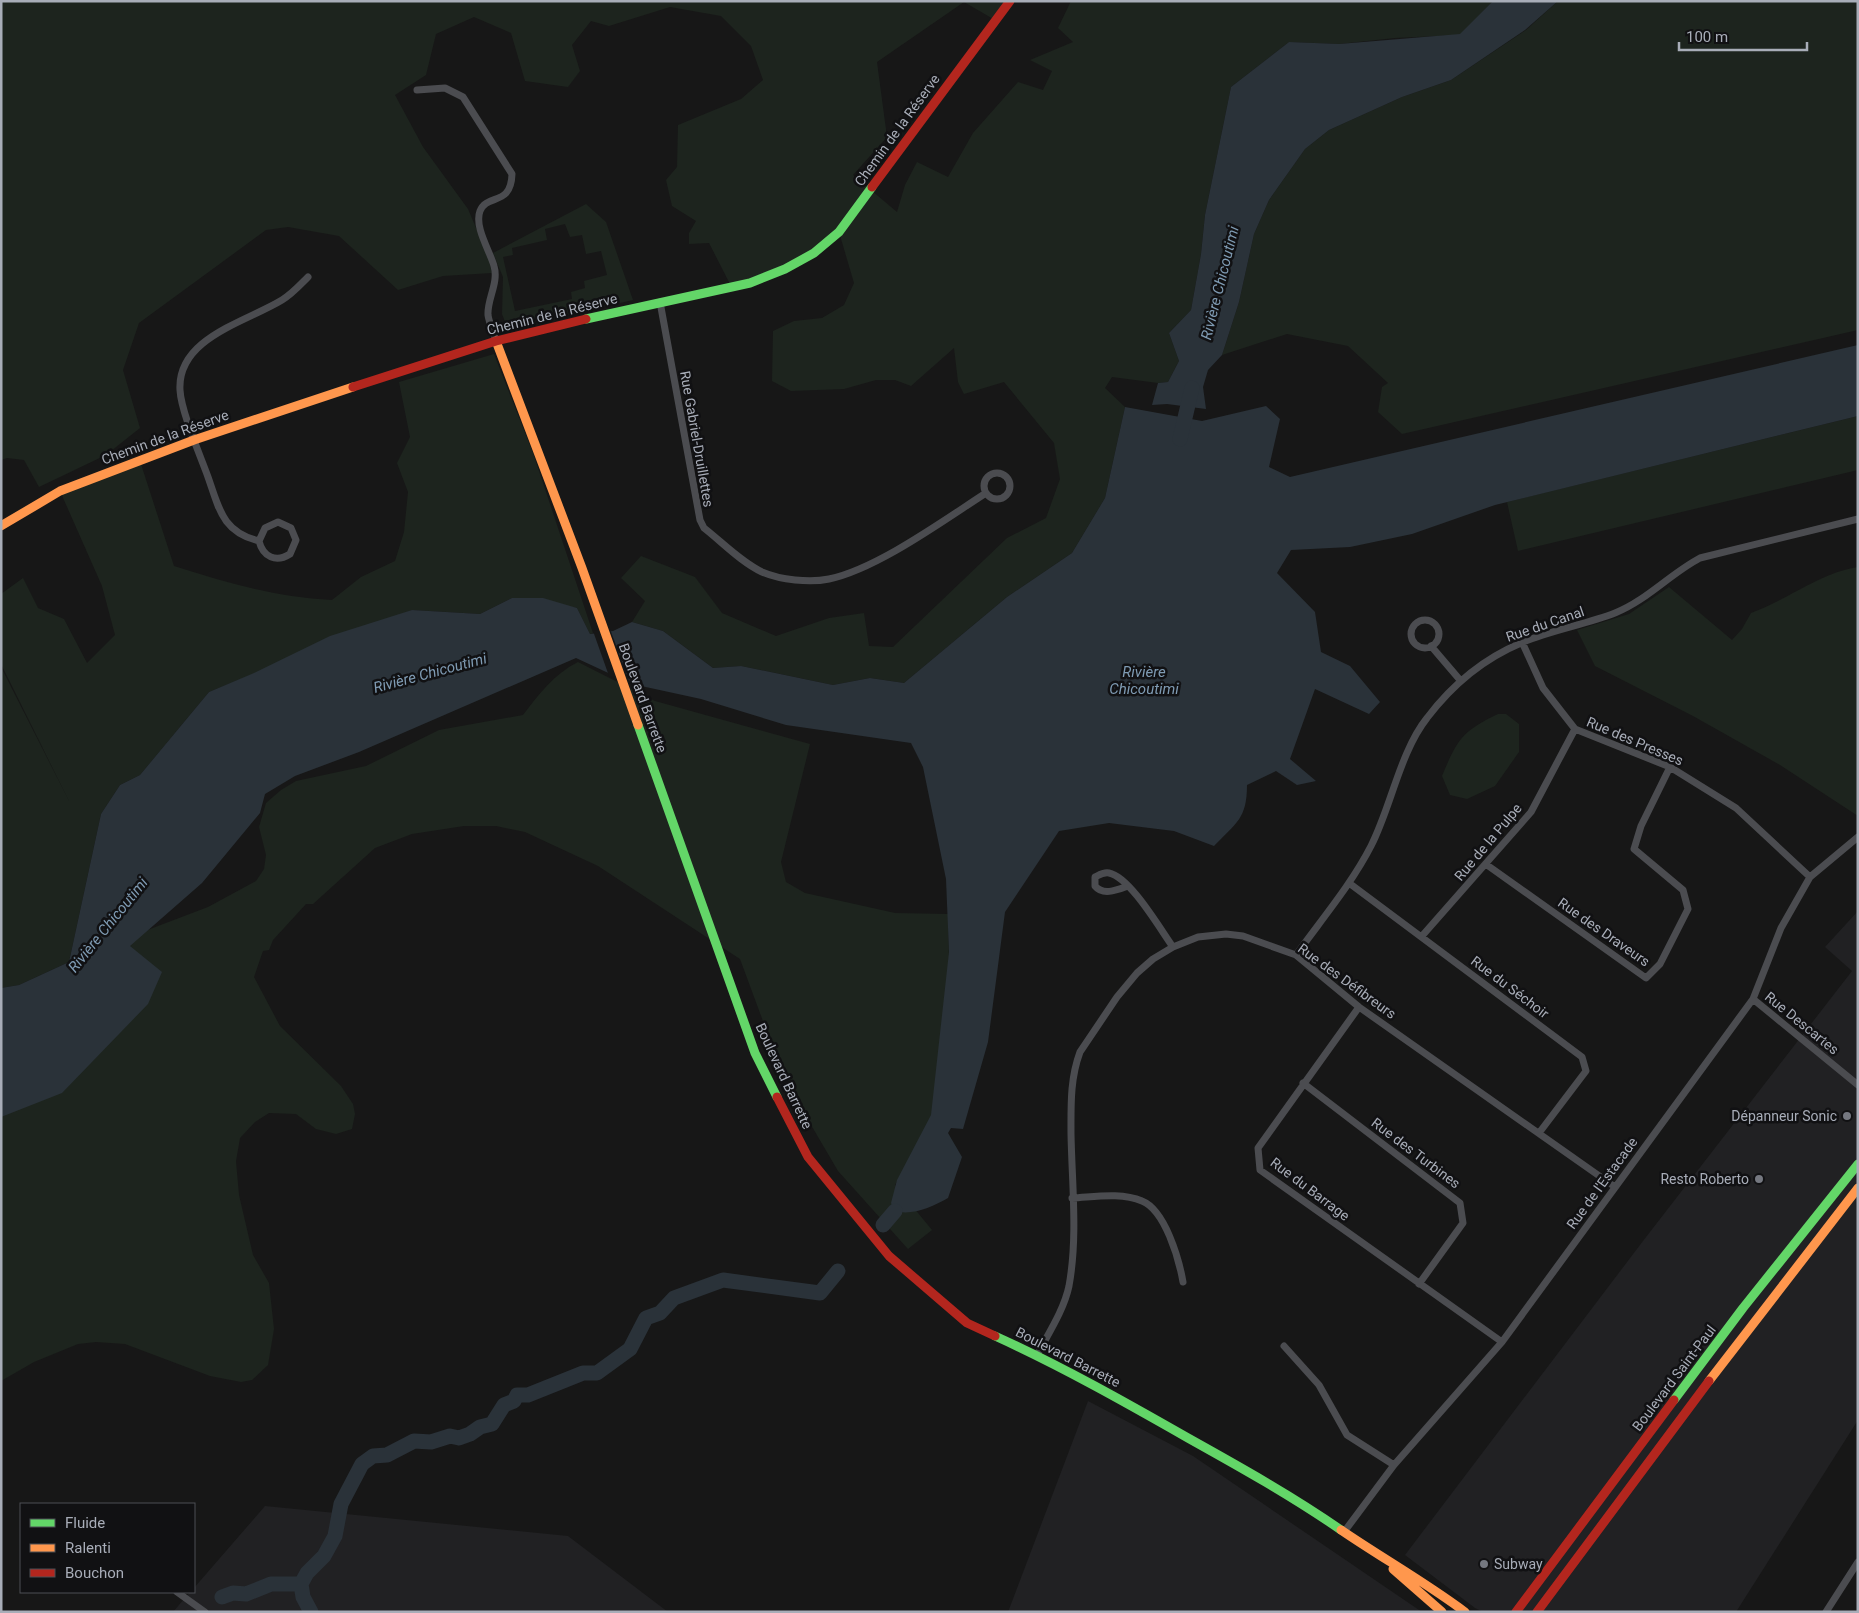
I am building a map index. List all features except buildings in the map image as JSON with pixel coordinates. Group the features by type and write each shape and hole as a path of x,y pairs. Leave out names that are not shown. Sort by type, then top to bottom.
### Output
{"street":[{"name":"Chemin de la Réserve","path":"1,526 60,492 194,440 496,341 660,302 750,284 785,269 814,253 839,232 1010,1"},
{"path":"417,90 445,88 462,97 512,174 512,186 508,193 482,207 479,214 479,224 495,268 495,287 488,315 496,341"},
{"path":"259,541 265,528 278,522 291,528 296,540 290,554 278,559 265,554 259,541 228,526 220,511 194,440 180,391 181,372 188,357 201,344 284,299 308,277"},
{"name":"Rue Gabriel-Druillettes","path":"660,302 700,520 704,528 762,572 778,577 805,580 828,580 849,573 904,545 986,493"},
{"name":"Boulevard Barrette","path":"496,341 582,568 755,1053 808,1158 889,1256 967,1323 1037,1355 1288,1495 1380,1557 1433,1588 1465,1612"},
{"name":"Rue du Canal","path":"1296,955 1349,882 1371,846 1402,768 1425,720 1460,680 1488,659 1522,642 1615,613 1653,593 1683,567 1700,558 1858,519"},
{"name":"Rue des Presses","path":"1522,642 1543,688 1575,729 1670,767 1736,808 1810,877"},
{"path":"1431,646 1460,680"},
{"name":"Rue de la Pulpe","path":"1422,936 1487,865 1531,812 1575,729"},
{"name":"Rue des Draveurs","path":"1487,865 1646,978 1660,964 1688,908 1683,890 1634,849 1642,826 1670,767"},
{"name":"Rue de l'Estacade","path":"1344,1532 1394,1465 1502,1342 1753,999 1781,928 1810,877 1858,837"},
{"name":"Rue du Séchoir","path":"1349,882 1582,1058 1586,1071 1539,1133"},
{"path":"1128,886 1173,947"},
{"name":"Rue des Défibreurs","path":"1037,1355 1068,1289 1074,1229 1071,1096 1074,1067 1080,1052 1137,973 1173,947 1198,936 1226,934 1243,936 1296,955 1360,1007 1615,1187"},
{"name":"Rue Descartes","path":"1753,999 1858,1085"},
{"name":"Rue du Barrage","path":"1360,1007 1258,1148 1260,1170 1502,1342"},
{"name":"Rue des Turbines","path":"1303,1084 1460,1202 1463,1223 1419,1284"},
{"name":"Boulevard Saint-Paul","path":"1516,1612 1743,1308 1858,1164"},
{"name":"Boulevard Saint-Paul","path":"1537,1612 1747,1329 1858,1188"},
{"path":"1072,1198 1113,1196 1143,1201 1164,1223 1179,1262 1183,1282"},
{"path":"1284,1346 1319,1385 1347,1435 1394,1465"},
{"name":"Boulevard Barrette","path":"1380,1557 1426,1600 1442,1612"},
{"path":"1826,1612 1858,1562"},
{"path":"178,1593 205,1612"}],"shaded area":[{"path":"1,1 1009,1 995,20 964,2 877,62 887,137 853,175 897,212 905,185 917,162 948,177 973,133 1018,82 1043,90 1052,71 1030,60 1073,42 1058,28 1071,1 1493,1 1460,35 1395,38 1339,44 1289,42 1231,87 1205,215 1201,254 1191,310 1169,333 1179,361 1168,382 1158,383 1112,377 1105,388 1125,407 1105,498 1072,553 1007,597 904,683 870,678 833,685 741,666 713,668 663,631 632,622 645,601 621,578 641,556 695,577 722,613 776,636 829,618 864,613 869,646 893,647 1007,538 1046,518 1060,479 1054,443 1004,382 964,394 958,382 954,348 911,386 895,380 876,380 844,389 791,391 772,381 773,331 794,321 822,318 844,305 854,283 839,232 814,253 731,286 709,243 689,244 689,233 696,221 672,206 666,180 677,167 678,125 741,99 763,80 751,46 721,16 670,7 609,26 591,21 572,45 580,71 568,87 525,81 511,33 474,17 436,34 426,75 395,95 423,147 468,209 488,256 492,273 443,276 398,290 339,236 288,227 266,230 139,323 123,370 140,428 106,455 39,487 24,460 7,458 1,460"},
{"path":"1558,1 1858,1 1858,330 1402,434 1378,412 1382,387 1388,383 1348,346 1287,334 1222,355 1239,302 1254,234 1269,200 1305,149 1329,130 1402,97 1451,80 1526,30"},
{"path":"586,204 606,222 633,300 512,328 507,327 502,314 503,277 493,253","holes":["565,224 570,237 582,235 586,254 601,251 607,275 584,281 585,288 571,292 572,299 515,311 503,257 513,255 512,248 547,240 545,229"]},
{"path":"494,354 533,453 593,633 590,634 577,608 512,598 480,614 412,610 209,692 140,775 120,785 101,814 69,962 19,985 1,988 1,667 70,803 1,664 1,594 23,578 38,608 64,619 87,663 115,635 102,586 60,491 140,461 174,566 252,588 291,596 332,600 361,577 395,561 404,532 408,492 397,463 410,437 399,382"},
{"path":"1858,416 1858,470 1518,551 1507,502"},
{"path":"1858,567 1858,816 1780,765 1693,716 1595,666 1577,630 1629,614 1669,587 1732,640 1742,629 1751,613 1765,608 1830,575"},
{"path":"578,662 655,701 810,744 781,862 786,882 805,893 895,913 948,914 949,958 932,1116 895,1185 932,1230 908,1249 838,1171 797,1101 767,1032 740,959 598,866 525,832 496,826 464,826 412,834 375,848 313,904 306,904 273,940 269,950 263,951 254,977 280,1026 341,1086 353,1104 355,1114 352,1129 336,1134 316,1129 296,1114 269,1113 255,1122 240,1138 236,1161 239,1195 253,1255 269,1283 274,1329 268,1365 252,1380 241,1382 210,1376 125,1344 96,1342 78,1344 34,1362 1,1381 1,1083 137,934 208,907 256,881 264,869 266,855 259,827 266,803 281,790 296,781 366,766 439,730 523,715 554,679"},
{"path":"1498,714 1506,714 1519,724 1519,752 1495,786 1467,799 1450,795 1442,776 1457,745 1468,732"},
{"path":"1858,911 1858,1420 1736,1612 1483,1612 1475,1608 1405,1555 1643,1241 1852,971 1825,947"},
{"path":"1088,1401 1193,1456 1422,1612 1008,1612"},
{"path":"265,1506 568,1536 668,1612 173,1612 189,1593 195,1593 195,1587"}],"water":[{"name":"Rivière Chicoutimi","path":"1493,1 1558,1 1525,30 1451,80 1402,97 1329,130 1305,149 1269,200 1254,234 1239,302 1222,355 1208,370 1203,387 1206,409 1167,404 1152,405 1158,383 1168,382 1179,361 1169,333 1191,310 1201,254 1205,215 1231,87 1289,42 1339,44 1460,34"},
{"name":"Rivière Chicoutimi","path":"1858,345 1858,416 1495,505 1412,534 1350,547 1291,550 1277,573 1315,612 1321,652 1350,666 1380,702 1369,714 1315,689 1290,759 1316,781 1297,785 1276,771 1247,785 1245,806 1239,820 1214,846 1174,831 1109,823 1059,831 1005,912 988,1042 963,1129 951,1128 948,1133 962,1157 948,1198 929,1207 902,1212 895,1211 891,1203 897,1180 931,1115 949,952 946,879 923,767 911,743 786,725 701,699 632,684 576,658 359,752 295,776 265,794 260,813 202,883 130,946 162,972 148,1004 62,1093 1,1117 1,988 19,985 69,962 101,814 120,785 140,775 209,692 254,673 330,636 412,610 480,614 512,598 543,598 577,608 590,634 613,631 632,622 663,631 713,668 741,666 833,685 870,678 904,683 1007,597 1072,553 1105,498 1125,407 1202,421 1266,406 1280,419 1269,467 1290,477"}],"pier":[{"path":"610,629 631,686 609,676 593,631"}],"waterway":[{"name":"Rivière Chicoutimi","path":"1180,439 1192,388"},
{"path":"883,1225 895,1211"},
{"path":"222,1597 233,1593 246,1594 271,1584 301,1584 307,1573 324,1556 335,1536 341,1504 362,1464 373,1456 387,1455 414,1441 431,1442 450,1436 459,1438 470,1434 480,1427 492,1424 504,1405 514,1401 517,1395 528,1395 583,1373 597,1373 630,1349 646,1318 660,1313 674,1298 723,1280 820,1293 838,1271"},
{"path":"301,1584 303,1597 311,1612"}],"traffic: fast":[{"path":"586,319 750,283 785,269 814,253 839,232 872,187"},
{"path":"638,725 755,1053 777,1097"},
{"path":"1674,1400 1743,1308 1858,1164"},
{"path":"995,1336 1141,1411 1266,1482 1341,1530"}],"traffic: slow":[{"path":"496,341 582,568 638,725"},
{"path":"1,526 60,491 194,440 353,387"},
{"path":"1709,1381 1858,1188"},
{"path":"1341,1530 1435,1590 1465,1612"},
{"path":"1393,1569 1442,1612"}],"traffic: jam":[{"path":"872,187 1010,1"},
{"path":"353,387 496,341 586,319"},
{"path":"777,1097 808,1157 889,1256 967,1323 995,1336"},
{"path":"1537,1612 1709,1381"},
{"path":"1516,1612 1674,1400"}],"place":[{"name":"Dépanneur Sonic","path":"1847,1116"},
{"name":"Resto Roberto","path":"1759,1179"},
{"name":"Subway","path":"1484,1564"}]}
